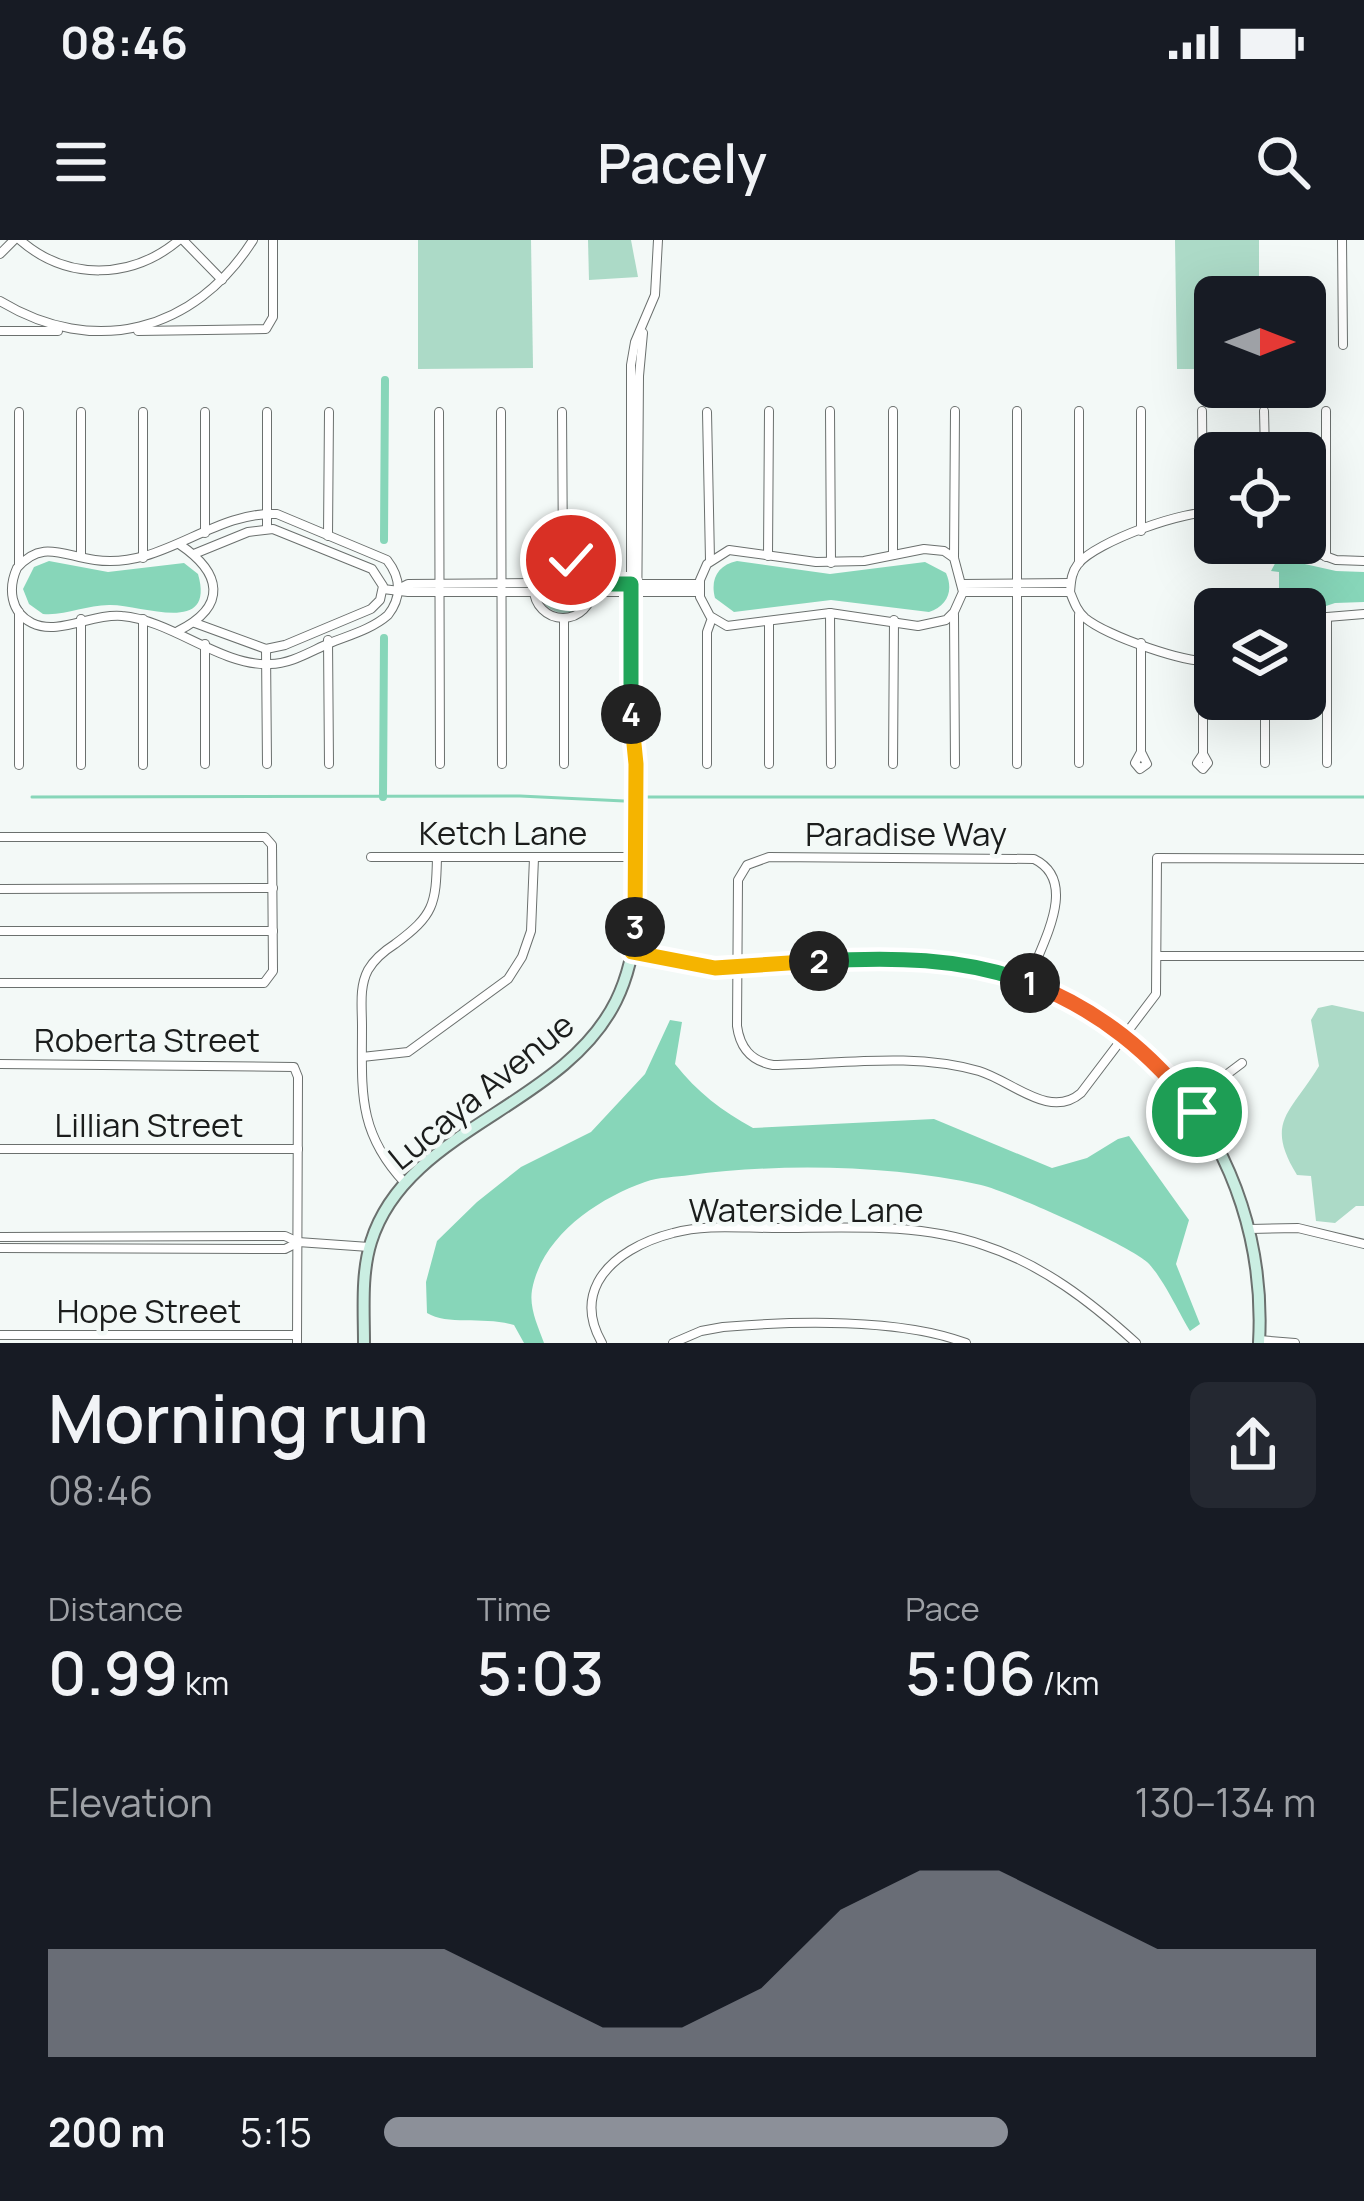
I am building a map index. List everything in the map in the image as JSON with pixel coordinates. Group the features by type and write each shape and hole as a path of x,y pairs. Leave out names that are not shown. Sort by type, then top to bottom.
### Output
{"street":[{"path":"0,254 17,240 57,263 95,271 142,263 181,240 222,280"},
{"path":"4,331 118,331 188,331 261,331 273,317 273,243 254,240 222,280 181,311 146,326 118,331"},
{"path":"636,764 632,752 635,342 657,282 658,240"},
{"path":"1342,240 1343,346"},
{"path":"0,302 50,325 82,331"},
{"path":"4,331 16,311"},
{"path":"181,311 188,331"},
{"path":"768,556 769,411"},
{"path":"830,411 831,563"},
{"path":"893,411 893,555"},
{"path":"1016,411 1017,764"},
{"path":"1078,411 1079,563 1070,588 1079,612 1079,764"},
{"path":"1141,411 1141,531"},
{"path":"1202,411 1202,432"},
{"path":"1264,411 1264,432"},
{"path":"1326,411 1326,432"},
{"path":"19,412 19,564"},
{"path":"81,412 81,557"},
{"path":"143,412 143,558"},
{"path":"205,412 205,533"},
{"path":"267,412 267,529"},
{"path":"325,548 329,533 328,412"},
{"path":"439,412 440,764"},
{"path":"501,412 502,764"},
{"path":"562,412 563,560"},
{"path":"707,412 710,561 699,588 712,618 707,632 707,764"},
{"path":"955,412 954,559 963,588 954,612 955,764"},
{"path":"1079,563 1141,531 1194,514"},
{"path":"288,516 383,557 397,574 394,606 384,619 329,644 286,662 266,664 143,619 115,615 45,627 19,612 6,589 19,564 47,549 108,562 143,558 205,533 242,517 288,516"},
{"path":"194,554 267,529 374,570 383,589"},
{"path":"177,632 207,611 214,589 209,571 179,544"},
{"path":"710,561 729,550 831,563 929,549 954,559"},
{"path":"1326,557 1364,561"},
{"path":"563,560 579,564 592,588 583,611 564,618 548,614 534,588 544,566 563,560"},
{"path":"383,589 534,588"},
{"path":"592,588 699,588"},
{"path":"963,588 1070,588"},
{"path":"195,623 266,649 373,608 383,589"},
{"path":"19,612 19,765"},
{"path":"712,618 738,627 830,613 930,626 954,612"},
{"path":"1079,612 1090,622 1194,661"},
{"path":"830,613 831,764"},
{"path":"1327,763 1327,617 1364,614"},
{"path":"564,618 564,764"},
{"path":"81,619 81,765"},
{"path":"143,619 143,765"},
{"path":"893,764 894,620"},
{"path":"769,621 769,764"},
{"path":"323,629 329,644 329,764"},
{"path":"1141,752 1142,643"},
{"path":"205,644 205,764"},
{"path":"266,649 267,764"},
{"path":"1203,720 1203,754"},
{"path":"1265,720 1265,763"},
{"name":"Lucaya Avenue","path":"364,1343 369,1247 380,1220 405,1183 582,1050 616,1001 632,952 636,764"},
{"path":"0,837 263,836 272,845 273,888 273,971 264,983 0,983"},
{"name":"Ketch Lane","path":"371,857 635,857"},
{"path":"405,1183 380,1154 362,1103 363,986 380,954 429,914 436,895 436,857"},
{"path":"362,1057 408,1052 508,979 523,957 531,931 534,858"},
{"name":"Paradise Way","path":"1028,982 1058,890 1046,866 1022,858 757,860 743,869 738,880 738,1035 748,1053 767,1064 941,1064 986,1073 1059,1104 1081,1093 1125,1036"},
{"path":"1125,1036 1156,994 1157,858 1364,859"},
{"path":"0,889 273,888"},
{"path":"0,931 273,931"},
{"path":"632,952 737,968 832,960 968,965 1028,982 1078,1005 1125,1036 1190,1102 1223,1155 1250,1229 1259,1289 1259,1342 1295,1343"},
{"path":"1158,956 1364,956"},
{"path":"1190,1102 1242,1063"},
{"name":"Roberta Street","path":"0,1064 294,1067 298,1149"},
{"name":"Lillian Street","path":"0,1149 298,1149"},
{"path":"297,1339 298,1149"},
{"name":"Waterside Lane","path":"602,1343 591,1309 595,1288 606,1270 656,1238 707,1228 878,1228 955,1237 1039,1269 1084,1298 1136,1343"},
{"path":"1250,1229 1298,1228 1364,1244"},
{"path":"178,1236 178,1248"},
{"path":"0,1237 285,1236 298,1242 369,1247"},
{"path":"70,1237 71,1248"},
{"path":"0,1248 285,1249 298,1242"},
{"path":"673,1343 711,1329 780,1326 887,1326 966,1343"},
{"name":"Hope Street","path":"0,1335 297,1339"}],"shaded area":[{"path":"418,240 531,240 533,368 418,369"},
{"path":"588,240 631,240 638,277 589,280"},
{"path":"1175,240 1259,240 1259,276 1194,276 1194,369 1177,369"},
{"path":"49,561 108,572 184,563 198,574 201,593 196,605 172,613 109,605 43,614 29,604 23,589 34,567"},
{"path":"737,561 830,574 925,562 946,573 949,592 929,612 831,600 734,612 715,598 714,585 720,569"},
{"path":"564,563 582,570 589,588 582,606 564,613 546,606 539,588 546,570"},
{"path":"1275,564 1305,564 1364,572 1364,602 1326,606 1326,588 1279,588 1279,572 1271,571"},
{"path":"1332,1005 1364,1012 1364,1206 1356,1206 1335,1223 1316,1221 1311,1176 1297,1175 1287,1157 1282,1129 1319,1066 1311,1020 1318,1008"},
{"path":"670,1020 682,1022 675,1064 711,1100 753,1128 934,1119 1052,1168 1087,1158 1129,1136 1189,1220 1176,1264 1200,1324 1190,1331 1147,1262 1040,1208 995,1189 947,1178 836,1168 662,1178 608,1198 559,1237 538,1271 532,1303 544,1343 524,1343 514,1325 427,1313 426,1282 437,1241 521,1167 591,1132 645,1074"}],"waterway":[{"path":"384,540 385,380"},
{"path":"383,797 384,638"},
{"path":"32,797 520,796 624,801"},
{"path":"643,797 1364,797"}],"route":[{"path":"571,560 585,569 592,584 631,584 632,757 636,764 632,952 715,968 921,960 999,972 1066,998 1114,1028 1159,1066 1197,1112"}]}
